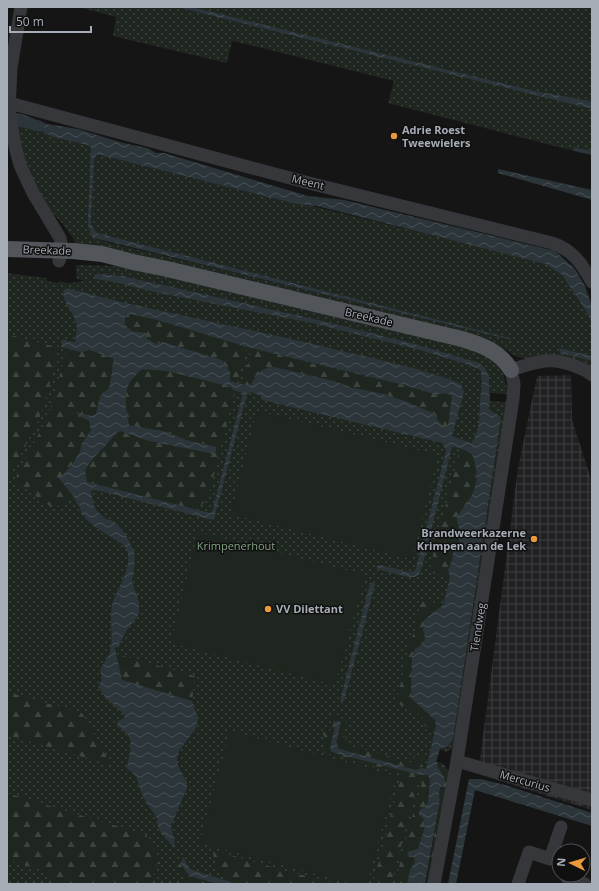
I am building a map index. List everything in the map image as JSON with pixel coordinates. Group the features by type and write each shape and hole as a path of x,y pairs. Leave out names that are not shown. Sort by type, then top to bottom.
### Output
{"main road":[{"name":"Breekade","path":"7,249 56,256 133,262 480,344 493,350 502,358 511,370"},
{"name":"Breekade","path":"7,257 33,260 56,256"}],"street":[{"path":"21,7 11,68 9,107 15,146 26,179 54,227 56,256"},
{"name":"Meent","path":"9,107 562,246 571,252 592,282"},
{"path":"511,370 536,362 555,360 578,367 592,374"},
{"name":"Tiendweg","path":"434,884 457,761 513,399 514,384 511,370"},
{"name":"Mercurius","path":"457,761 592,800"},
{"path":"518,884 529,852 550,860 562,827"}],"shaded area":[{"path":"571,375 572,420 592,482 592,810 478,774 518,468 537,376"}],"green space":[{"path":"78,7 176,7 592,109 592,151 573,147 574,151 388,103 394,81 250,45 232,41 227,63 113,36 116,17"},
{"path":"192,7 592,8 592,101 535,91"},
{"path":"20,121 53,137 91,146 88,225 102,241 512,339 97,233 91,224 94,160 97,154 522,257 545,264 562,275 588,314 592,326 592,356 559,348 560,353 592,361 592,368 517,357 489,339 198,271 77,246 61,222 50,210 33,182 22,154 16,131"},
{"name":"Krimpenerhout","path":"76,265 137,268 482,351 498,365 501,370 505,379 508,394 490,393 489,376 485,368 408,342 319,320 123,276 102,274 95,279 114,281 154,292 311,323 423,351 469,365 480,370 482,377 486,380 417,884 7,884 7,273 46,278 47,281 58,283 60,281 67,283 84,281 76,278"},
{"path":"130,314 157,320 247,347 237,383 230,381 222,360 163,342 157,344 146,339 146,333 132,332 125,325 125,317"},
{"path":"7,334 59,348 39,419 10,476 7,474"},
{"path":"252,348 404,385 425,392 453,395 447,428 441,424 433,413 405,401 383,394 350,387 334,381 274,367 267,367 255,378 250,386 242,385"},
{"path":"67,349 81,352 89,350 113,358 113,366 109,388 100,396 96,415 91,416 76,412 78,415 89,421 91,430 81,445 80,452 72,464 62,476 58,476 75,498 53,508 14,481 49,414"},
{"path":"142,369 167,371 232,387 235,391 208,498 198,507 190,509 87,482 85,470 87,466 120,431 149,441 214,454 204,444 186,440 167,432 129,425 126,406 127,390 130,382"},
{"path":"490,401 507,402 452,749 446,752 440,749 447,746 453,740 501,420 500,415 489,409"},
{"path":"257,411 438,455 412,559 231,514"},
{"path":"460,448 472,454 475,464 476,481 472,495 456,517 460,539 451,561 449,571 450,578 429,572"},
{"name":"VV Dilettant","path":"198,532 365,575 335,685 171,643"},
{"path":"421,599 443,605 423,630 425,637 424,643 415,649 412,657 411,698 435,720 435,733 426,730 423,719 410,707 400,705 397,701 409,643 415,631"},
{"path":"116,654 195,676 192,701 122,681"},
{"path":"7,692 82,713 111,765 7,735"},
{"path":"330,715 347,720 342,736 346,737 344,744 413,763 415,755 423,757 421,768 416,770 339,749 336,744 341,722 336,721 331,751 420,775 391,884 373,884 402,773 322,752 325,738 323,734 324,731 328,732 332,728"},
{"path":"230,731 396,776 367,884 353,884 200,843"},
{"path":"441,762 449,771 431,884 426,884 440,800 438,794 443,785 444,777 436,766"},
{"path":"428,775 430,780 428,803 419,811 419,815 424,819 424,826 418,849 411,850 415,862 410,870 407,884 395,884 406,838 424,776"},
{"path":"7,793 146,835 163,864 157,864 151,884 57,884 38,869 7,860"},
{"path":"214,850 275,868 338,884 237,884 227,881 217,867 213,854"},
{"path":"179,862 189,876 219,884 186,884 178,868"}],"water":[{"path":"176,7 192,7 535,91 592,101 592,109"},
{"path":"13,113 22,114 47,124 78,129 123,143 147,148 156,153 164,153 308,196 344,200 555,251 575,269 585,286 592,306 592,326 588,314 562,275 545,264 317,206 297,204 97,154 94,160 91,224 97,233 510,338 512,340 92,237 88,225 91,146 53,137 20,121 14,123"},
{"path":"573,147 592,151 592,155 574,151"},
{"path":"498,169 592,190 592,200 498,173"},
{"path":"102,274 123,276 319,320 408,342 479,363 485,368 489,376 489,409 500,416 501,419 453,740 447,746 440,749 436,762 439,762 437,766 444,777 445,783 441,787 439,795 440,800 425,884 407,884 410,870 415,862 414,857 408,855 407,852 418,849 423,833 424,822 423,818 419,815 419,811 428,803 430,780 428,775 420,775 335,753 330,749 336,721 341,721 336,744 339,749 416,770 421,768 426,769 436,726 435,720 411,698 412,657 415,649 424,643 424,620 443,605 450,578 448,570 452,561 453,552 459,542 459,527 456,517 472,495 476,481 475,464 472,454 460,448 452,447 423,563 419,575 415,577 408,577 377,569 377,566 380,565 409,572 414,571 416,568 446,451 442,443 262,400 261,396 251,392 247,394 214,519 212,520 97,490 91,491 94,506 97,511 106,519 111,520 118,525 126,535 134,551 135,560 132,582 137,595 139,614 125,633 120,644 115,648 122,680 192,701 198,718 196,728 177,756 177,763 187,782 187,788 171,826 175,844 174,848 160,831 156,822 158,820 145,801 136,777 127,769 131,743 128,736 117,725 118,721 124,718 125,715 107,699 98,687 102,679 100,670 108,656 111,646 112,605 127,569 128,554 123,544 97,528 84,516 75,498 57,476 62,476 72,464 80,452 81,445 91,430 89,421 78,415 76,412 91,416 96,414 100,396 109,388 113,358 89,350 81,352 61,347 63,339 69,342 75,342 76,331 76,322 66,303 63,291 66,288 134,305 304,342 400,365 446,378 461,384 464,392 452,436 471,443 479,423 482,382 480,370 469,365 423,351 311,323 95,279 95,275","holes":["130,314 157,320 247,347 404,385 437,395 443,393 452,395 448,425 446,428 433,413 405,401 383,394 350,387 334,381 274,367 269,367 262,370 250,386 230,381 230,372 222,360 163,342 157,344 147,339 146,333 132,331 125,325 125,317","142,369 167,371 231,387 233,390 243,393 212,512 210,513 87,482 85,470 87,466 120,431 149,441 214,454 216,451 216,447 186,440 167,432 129,425 126,406 127,390 130,382"]},
{"path":"559,348 592,356 592,361 560,353"},
{"path":"370,583 375,584 344,701 341,702 340,701"},
{"path":"469,779 481,779 505,785 592,813 592,826 475,790 456,884 448,884"},
{"path":"183,857 190,869 237,884 219,884 189,876 181,864"}],"waterway":[{"path":"7,118 39,126"}],"place":[{"name":"Adrie Roest Tweewielers","path":"394,136"},
{"name":"Brandweerkazerne Krimpen aan de Lek","path":"534,539"},
{"name":"VV Dilettant","path":"268,609"}]}
